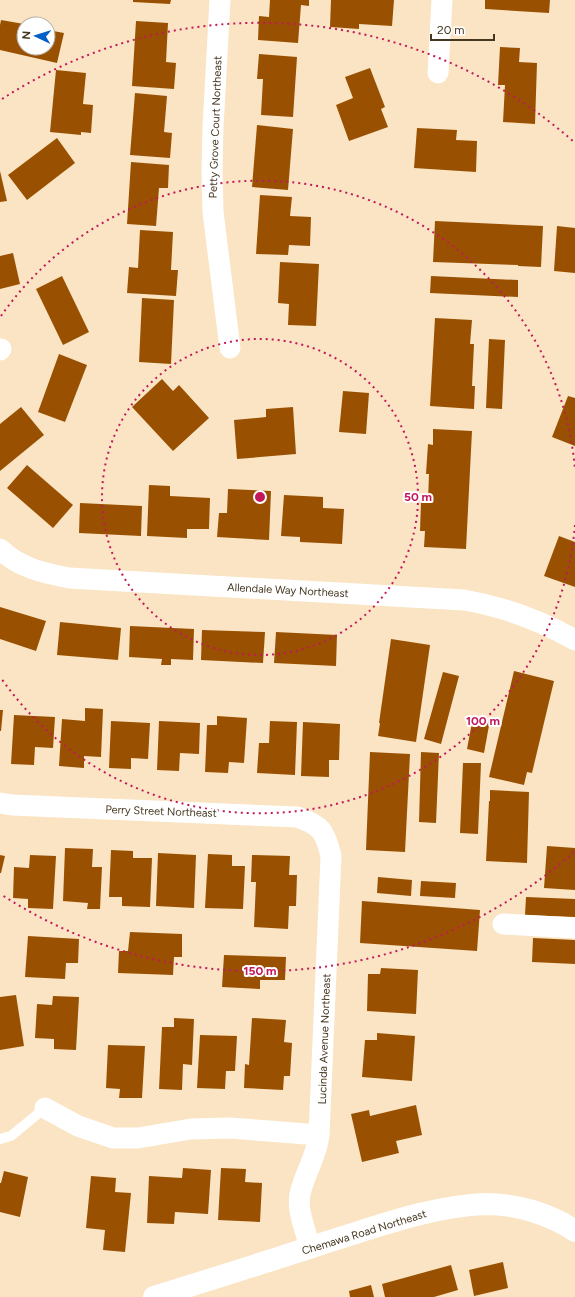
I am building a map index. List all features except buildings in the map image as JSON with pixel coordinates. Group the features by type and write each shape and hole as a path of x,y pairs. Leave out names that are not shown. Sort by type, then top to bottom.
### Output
{"main road":[{"name":"Chemawa Road Northeast","path":"154,1297 391,1222 443,1209 488,1204 520,1208 573,1225"}],"street":[{"name":"Petty Grove Court Northeast","path":"220,0 212,127 213,212 230,348"},
{"path":"438,73 442,0"},
{"name":"Allendale Way Northeast","path":"0,549 6,556 41,573 69,578 464,600 493,605 528,617 575,640"},
{"name":"Perry Street Northeast","path":"0,803 12,805 296,817 308,821 320,828"},
{"name":"Lucinda Avenue Northeast","path":"310,1248 299,1206 300,1191 318,1147 332,856 327,841 320,828"},
{"path":"503,924 575,928"},
{"path":"45,1108 78,1126 113,1138 138,1138 191,1129 230,1128 319,1135"}],"lane":[{"path":"0,1139 11,1136 45,1108"}]}
